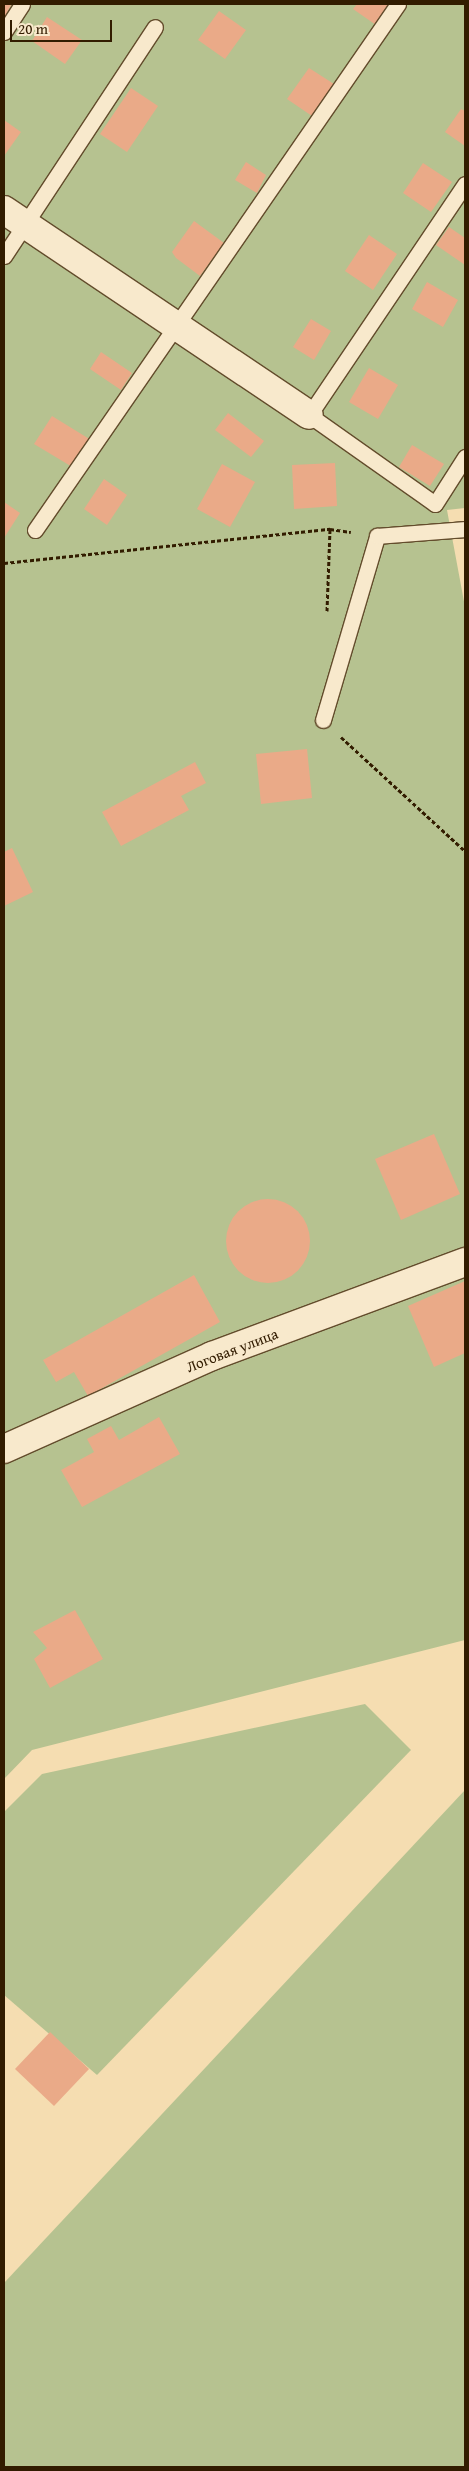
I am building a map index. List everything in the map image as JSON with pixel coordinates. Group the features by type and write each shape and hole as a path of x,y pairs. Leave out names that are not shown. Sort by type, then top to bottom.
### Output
{"street":[{"path":"14,217 309,415"},
{"name":"Логовая улица","path":"4,1449 212,1356 465,1262"}],"lane":[{"path":"4,32 22,4"},
{"path":"36,530 398,4"},
{"path":"4,256 14,217 154,27"},
{"path":"465,184 309,415 435,504 465,457"},
{"path":"323,720 377,536 465,529"}],"path":[{"path":"327,615 330,529"},
{"path":"4,563 330,529 377,536"},
{"path":"323,720 465,851"}],"green space":[{"path":"4,4 465,4 465,508 447,510 465,607 465,1640 32,1750 4,1779"},
{"path":"365,1704 411,1750 97,2075 4,1995 4,1812 42,1774"},
{"path":"465,1790 465,2467 4,2467 4,2283"}],"building":[{"path":"4,4 11,5 4,18"},
{"path":"357,4 391,4 376,25 353,9"},
{"path":"219,11 246,30 225,59 198,40"},
{"path":"47,17 82,40 65,64 32,41"},
{"path":"309,68 334,84 312,116 287,99"},
{"path":"131,88 158,106 127,152 100,134"},
{"path":"461,109 465,111 465,146 445,132"},
{"path":"4,120 21,132 4,156"},
{"path":"246,162 266,175 257,193 235,180"},
{"path":"423,163 452,182 431,212 403,193"},
{"path":"194,221 224,243 200,276 176,258 172,252"},
{"path":"449,227 465,238 465,265 436,245"},
{"path":"369,235 397,254 373,290 345,271"},
{"path":"427,282 458,300 443,327 412,309"},
{"path":"311,319 331,331 314,360 293,347"},
{"path":"101,352 132,373 121,390 90,369"},
{"path":"369,368 398,385 378,419 349,402"},
{"path":"228,413 264,441 251,457 215,430"},
{"path":"52,416 91,440 74,468 34,444"},
{"path":"412,445 444,464 430,486 399,467"},
{"path":"335,463 337,506 294,509 292,465"},
{"path":"222,464 255,482 230,527 197,509"},
{"path":"104,479 127,495 107,525 84,509"},
{"path":"4,502 20,513 4,538"},
{"path":"307,749 312,798 261,804 256,754"},
{"path":"195,762 206,783 181,796 189,810 121,846 102,812"},
{"path":"12,848 33,892 4,906 4,852"},
{"path":"434,1134 460,1194 401,1220 375,1159"},
{"path":"268,1199 291,1206 303,1218 310,1241 303,1264 291,1276 268,1283 245,1276 233,1264 226,1241 233,1218 245,1206"},
{"path":"194,1275 220,1322 88,1396 74,1372 56,1382 43,1360"},
{"path":"465,1281 465,1353 434,1367 408,1306"},
{"path":"159,1417 180,1454 82,1507 61,1470 94,1452 87,1439 111,1426 119,1440"},
{"path":"75,1610 103,1659 50,1688 34,1659 47,1648 33,1632"},
{"path":"50,2032 89,2069 54,2106 15,2069"}]}
